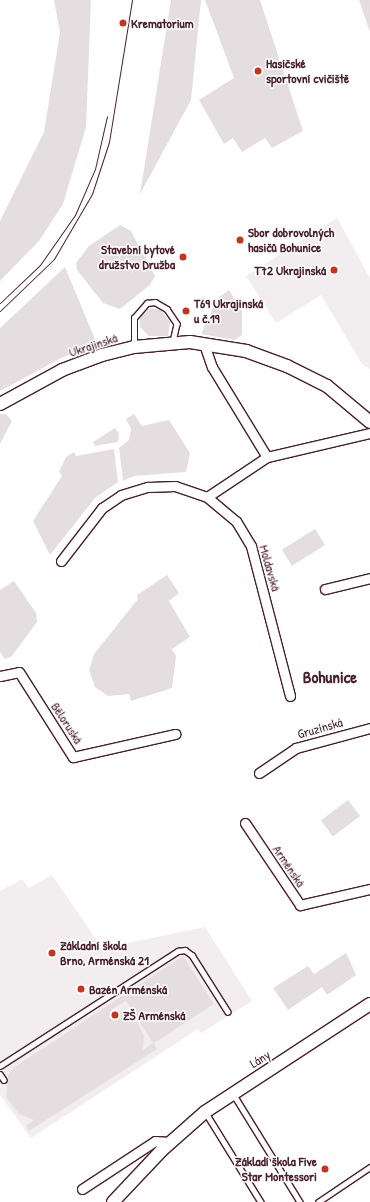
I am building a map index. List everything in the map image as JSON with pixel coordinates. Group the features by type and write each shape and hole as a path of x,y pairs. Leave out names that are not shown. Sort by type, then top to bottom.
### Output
{"street":[{"name":"Ukrajinská","path":"0,404 83,361 134,347 171,344 204,344 246,352 287,366 327,386 370,422"},
{"path":"204,344 212,368 267,457"},
{"path":"207,497 267,457 370,433"},
{"name":"Moldavská","path":"61,561 102,508 121,495 148,487 175,486 207,497 236,521 251,546 290,696"},
{"path":"325,589 370,578"},
{"name":"Běloruská","path":"0,676 19,672 73,757 175,734"},
{"name":"Gruzínská","path":"259,773 296,748 370,728"},
{"name":"Arménská","path":"245,822 300,905 370,889"},
{"name":"Lány","path":"113,1202 170,1142 205,1112 370,1004"},
{"path":"82,1189 155,1141 170,1142"}],"lane":[{"path":"134,347 134,318 146,303 155,302 168,309 177,324 171,344"},
{"path":"0,1066 178,951 185,950 192,955 228,1012"},
{"path":"0,1074 4,1080"},
{"path":"233,1093 300,1202"},
{"path":"205,1112 261,1202"},
{"path":"318,1202 370,1167"}],"shaded area":[{"path":"54,0 91,0 86,127 63,204 39,241 0,281 0,221 44,132 60,32"},
{"path":"171,0 201,0 191,100 140,194"},
{"name":"Hasičské sportovní cvičiště","path":"205,0 260,0 303,131 272,148 265,138 242,152 233,138 224,144 199,100 234,78"},
{"path":"359,0 370,0 370,32"},
{"path":"337,218 370,278 370,369 362,364 321,295 276,323 246,276"},
{"path":"120,225 131,231 155,276 150,285 120,309 103,303 77,270 76,263 89,246"},
{"path":"65,267 97,344 61,358 0,391 0,328"},
{"path":"229,290 242,311 242,335 235,340 201,334 218,298"},
{"path":"150,308 161,310 170,322 168,336 149,336 140,327 140,317"},
{"path":"0,414 6,414 12,421 0,444"},
{"path":"134,414 142,426 169,420 190,453 186,472 134,476 123,481 119,448 129,440 131,429 126,419"},
{"path":"115,428 119,434 118,442 95,446 93,442"},
{"path":"114,449 118,482 95,498 50,555 33,521 62,476 59,472 66,457 74,452 76,456"},
{"path":"315,529 325,545 292,566 282,550"},
{"path":"167,575 179,593 169,601 190,637 172,649 176,656 172,688 131,701 129,694 108,696 95,687 89,670 94,654 138,599 137,595"},
{"path":"14,581 36,613 37,622 11,657 5,659 0,652 0,590"},
{"path":"348,800 360,816 333,836 321,820"},
{"name":"ZŠ Arménská","path":"52,875 105,952 114,946 205,927 252,1001 201,1033 198,1029 31,1138 0,1095 0,891 22,879 29,888"},
{"path":"346,953 356,975 327,995 322,987 288,1010 273,988 308,966 314,974"},
{"path":"183,956 214,1004 154,1043 157,1049 29,1131 26,1126 34,1120 19,1114 6,1097 8,1076 13,1068","holes":["126,1001 153,1043 143,1050 144,1036 137,1022 126,1012 111,1010"]}],"tram line":[{"path":"0,311 54,259 92,194 109,142 132,0"},
{"path":"0,303 40,265 75,215 95,169 107,116"}],"place":[{"name":"Krematorium","path":"123,23"},
{"name":"Hasičské sportovní cvičiště","path":"258,71"},
{"name":"Sbor dobrovolných hasičů Bohunice","path":"240,240"},
{"name":"Stavební bytové družstvo Družba","path":"183,257"},
{"name":"T72 Ukrajinská","path":"334,270"},
{"name":"T69 Ukrajinská u č.19","path":"186,311"},
{"name":"Základní škola Brno, Arménská 21","path":"52,953"},
{"name":"Bazén Arménská","path":"81,989"},
{"name":"ZŠ Arménská","path":"115,1015"},
{"name":"Základí škola Five Star Montessori","path":"325,1169"}],"district":[{"name":"Bohunice","path":"330,677"}]}
